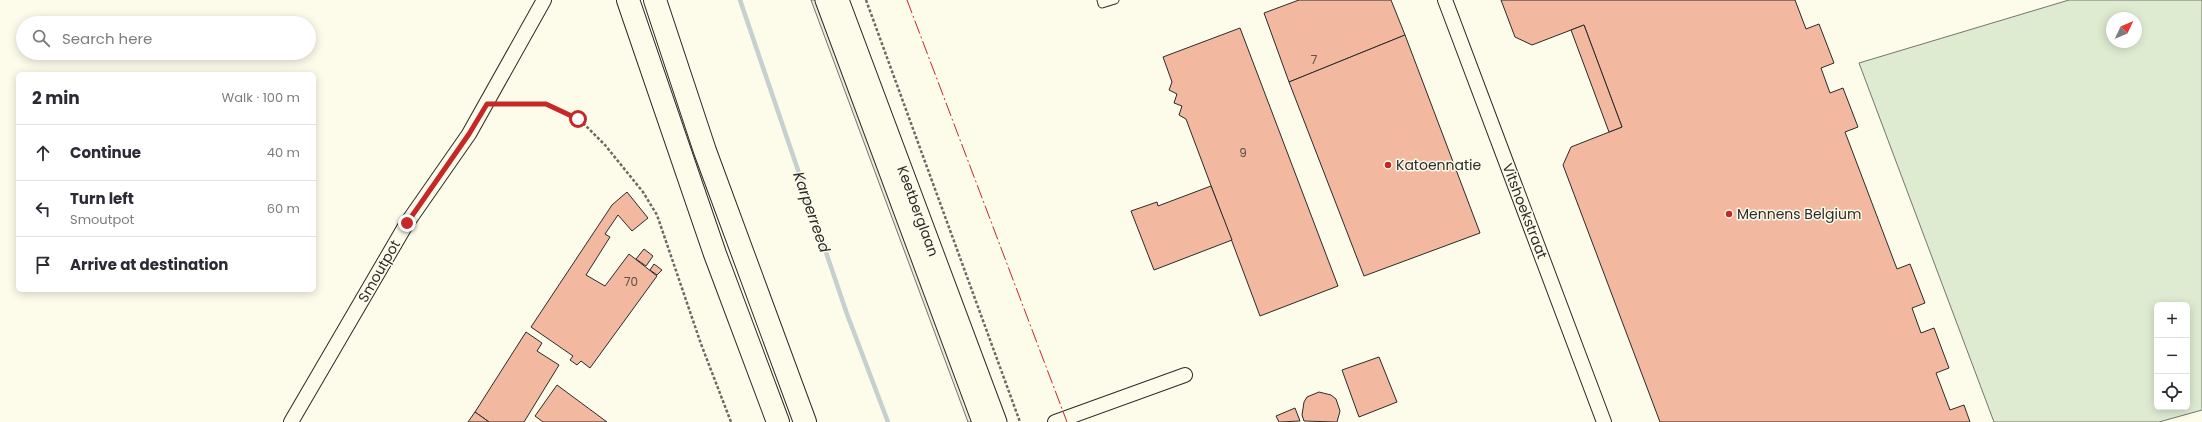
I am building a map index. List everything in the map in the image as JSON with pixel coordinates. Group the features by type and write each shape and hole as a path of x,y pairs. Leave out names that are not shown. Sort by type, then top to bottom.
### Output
{"highway":[{"path":"628,0 715,254 778,422"},
{"path":"655,0 707,158 805,422"}],"main road":[{"name":"Keetberglaan","path":"825,0 982,422"},
{"name":"Keetberglaan","path":"839,0 996,422"}],"street":[{"name":"Smoutpot","path":"291,422 407,223 469,134 487,104 544,0"},
{"name":"Vitshoekstraat","path":"1445,0 1604,422"},
{"path":"1055,422 1185,375"}],"lane":[{"path":"1101,0 1102,4 1114,0"}],"path":[{"path":"866,0 1020,422"},
{"path":"487,104 546,104 578,119 605,145 644,192 657,215 701,344 731,422"}],"green space":[{"path":"2069,0 2202,0 2202,410 2159,422 1994,422 1859,63"}],"shaded area":[{"path":"811,0 821,0 978,422 968,422"}],"building":[{"path":"1299,0 1391,0 1405,35 1289,82 1264,13"},
{"name":"Mennens Belgium","path":"1501,0 1795,0 1806,29 1819,24 1834,63 1821,68 1830,93 1843,88 1858,127 1845,132 1897,269 1910,264 1925,303 1912,308 1921,333 1934,328 1949,368 1936,373 1950,410 1964,405 1970,422 1660,422 1563,165 1571,147 1622,127 1584,25 1532,45 1515,37"},
{"path":"1584,25 1622,127 1609,132 1571,30"},
{"path":"1240,28 1338,286 1260,316 1186,119 1179,115 1182,106 1174,103 1177,94 1169,90 1172,82 1163,57"},
{"name":"Katoennatie","path":"1405,35 1480,233 1364,276 1289,82"},
{"path":"1211,186 1232,240 1154,270 1131,211 1157,202 1158,206"},
{"path":"627,192 648,218 632,231 618,215 605,234 610,237 586,275 605,286 629,254 657,276 590,368 581,361 577,365 570,360 573,356 531,327 612,205"},
{"path":"644,249 653,256 646,266 636,259"},
{"path":"654,264 662,270 657,275 650,270"},
{"path":"526,332 542,343 537,351 559,365 524,422 489,422 475,412"},
{"path":"1379,357 1397,402 1359,417 1342,370"},
{"path":"557,385 607,422 543,422 535,416"},
{"path":"1319,392 1331,395 1336,399 1340,411 1337,422 1304,421 1302,415 1304,402 1307,397"},
{"path":"1295,408 1300,421 1279,422 1276,416"},
{"path":"475,412 489,422 468,422"}],"waterway":[{"name":"Karperreed","path":"740,0 847,314 888,422"}],"power":[{"path":"907,0 1067,422"}],"place":[{"name":"Katoennatie","path":"1388,165"},
{"name":"Mennens Belgium","path":"1729,214"}],"route":[{"path":"407,223 469,134 487,104 546,104 578,119"}]}
